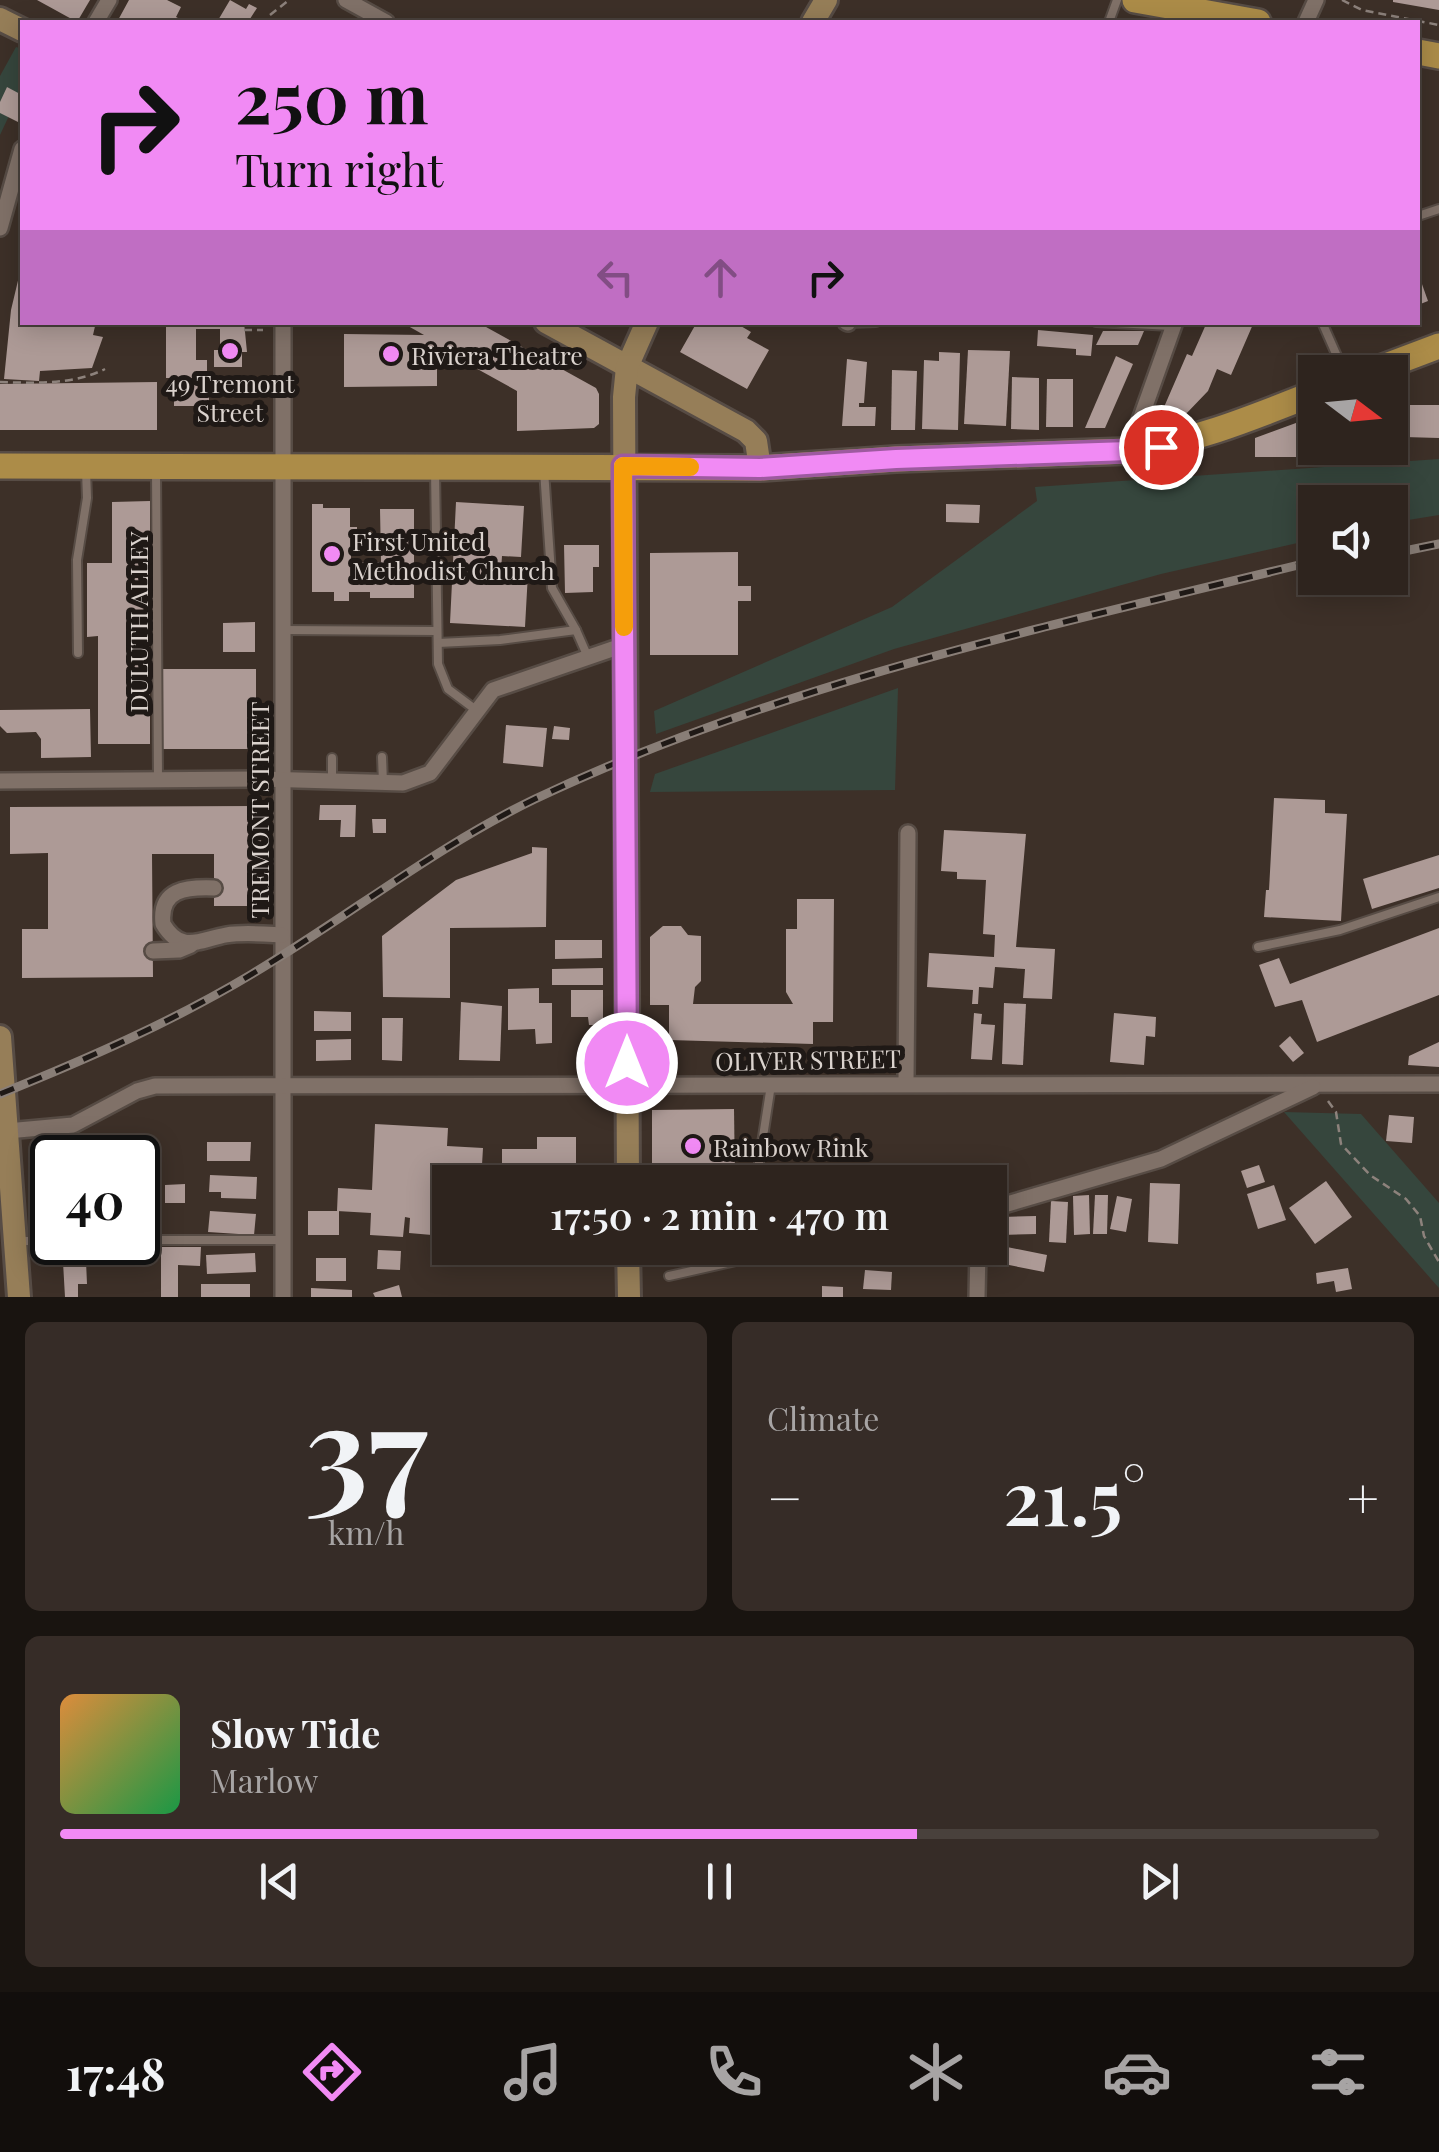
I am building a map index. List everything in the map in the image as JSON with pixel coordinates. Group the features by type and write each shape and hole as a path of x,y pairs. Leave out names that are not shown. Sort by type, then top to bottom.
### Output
{"main road":[{"path":"1135,0 1190,16 1235,20"},
{"path":"1408,358 1439,346"},
{"path":"0,466 760,468 1129,451 1161,447 1217,431 1298,400"}],"street":[{"path":"346,0 375,20"},
{"path":"0,228 20,157"},
{"name":"TREMONT STREET","path":"283,325 283,1297"},
{"path":"552,325 746,431 756,441 760,468"},
{"path":"628,1165 623,466 627,366 646,325"},
{"path":"1129,451 1174,325"},
{"path":"0,781 416,780 430,773 493,690 624,645"},
{"path":"906,1082 908,833"},
{"path":"191,945 178,941 163,924 166,902 172,893 183,888 214,888"},
{"path":"152,951 179,950 225,936 282,935"},
{"path":"0,1037 19,1297"},
{"name":"OLIVER STREET","path":"7,1131 73,1125 146,1087 627,1087 906,1082 1439,1084"},
{"path":"1007,1204 1161,1159 1318,1085"},
{"path":"628,1265 629,1297"},
{"path":"977,1297 978,1265"}],"lane":[{"path":"1323,325 1337,355"},
{"path":"78,652 77,560 86,498 86,465"},
{"name":"DULUTH ALLEY","path":"156,465 158,779"},
{"path":"435,465 438,664 448,689 476,710"},
{"path":"544,466 552,588 587,655"},
{"path":"283,630 437,631"},
{"path":"438,643 576,630"},
{"path":"332,758 332,782"},
{"path":"382,758 382,783"},
{"path":"1258,948 1340,930 1439,897"},
{"path":"759,1165 771,1085"},
{"path":"160,1240 284,1240"},
{"path":"15,1241 30,1241"},
{"path":"668,1276 715,1265"}],"path":[{"path":"270,15 289,0"},
{"path":"1342,0 1362,10 1413,20"},
{"path":"244,330 263,330"},
{"path":"0,382 88,378 105,370"},
{"path":"1318,1085 1336,1112 1341,1144 1370,1174 1406,1199 1420,1216 1424,1236 1439,1262"}],"green space":[{"path":"16,47 20,48 20,92 0,135 0,76"},
{"path":"1439,459 1439,515 1408,520 1408,485 1298,485 1298,543 1161,574 894,649 656,734 654,711 892,607 1037,501 1035,487 1352,465 1408,465 1408,461"},
{"path":"898,688 895,790 650,792 655,774"},
{"path":"1284,1112 1361,1114 1439,1203 1439,1288"}],"building":[{"path":"37,0 90,0 78,20"},
{"path":"129,0 167,0 181,7 176,17 182,20 118,20"},
{"path":"230,0 246,9 249,4 257,8 249,20 218,20"},
{"path":"1439,0 1439,10 1393,2"},
{"path":"7,87 20,94 20,123 0,113"},
{"path":"20,272 20,325 95,325 93,335 103,337 92,368 40,371 39,381 4,379 11,310"},
{"path":"1420,279 1428,301 1420,304"},
{"name":"49 Tremont Street","path":"166,325 244,325 247,352 242,352 242,367 214,367 214,350 220,350 220,329 196,329 196,360 207,360 207,378 166,378"},
{"path":"406,325 482,325 596,388 599,424 594,428 517,431 517,391 443,350 437,354 437,386 344,387 344,334 424,335"},
{"path":"695,325 739,325 751,332 747,338 769,350 747,389 680,352"},
{"path":"1206,325 1253,325 1231,375 1217,369 1208,391 1184,416 1161,414 1187,354 1192,356"},
{"path":"1038,330 1093,335 1091,356 1076,355 1076,349 1037,346"},
{"path":"1103,331 1144,331 1138,345 1096,345"},
{"path":"968,350 1010,351 1006,426 964,424"},
{"path":"939,352 960,353 958,430 922,429 924,360 939,361"},
{"path":"1116,356 1133,364 1105,428 1085,428"},
{"path":"847,359 867,362 864,403 859,403 859,407 876,407 875,426 842,426"},
{"path":"892,370 917,371 915,430 891,430"},
{"path":"1012,377 1039,378 1039,430 1011,429"},
{"path":"1047,379 1073,379 1073,427 1046,427"},
{"path":"157,382 157,430 0,430 0,384"},
{"path":"174,383 209,383 209,406 174,406"},
{"path":"1408,405 1439,405 1439,438 1408,437"},
{"path":"1298,422 1298,457 1255,457 1255,438"},
{"path":"150,501 150,744 98,744 98,636 87,637 87,563 112,563 112,502"},
{"path":"456,502 524,506 521,557 502,556 501,571 528,573 525,627 450,623"},
{"name":"First United Methodist Church","path":"312,504 350,508 350,527 357,527 357,546 351,546 351,562 381,562 380,509 414,509 414,598 370,598 370,592 349,592 349,601 334,601 334,592 312,592"},
{"path":"946,504 980,505 979,523 946,522"},
{"path":"564,545 599,545 599,567 593,567 593,592 565,593"},
{"path":"738,552 738,586 751,586 751,601 738,601 738,655 650,655 650,553"},
{"path":"255,622 255,652 223,652 223,623"},
{"path":"163,669 256,669 256,749 163,749"},
{"path":"90,709 91,757 41,758 41,739 36,732 7,733 0,726 0,710"},
{"path":"506,725 547,728 543,767 503,763"},
{"path":"554,726 570,728 569,740 552,739"},
{"path":"1274,798 1325,800 1325,813 1347,814 1341,921 1264,917"},
{"path":"320,805 356,805 355,837 340,837 341,820 319,820"},
{"path":"261,806 261,906 214,906 214,854 152,854 153,977 22,978 22,929 48,929 48,853 10,854 10,807"},
{"path":"372,819 386,819 386,833 373,833"},
{"path":"944,830 1026,834 1016,947 1055,949 1052,999 1023,998 1025,969 995,967 993,988 979,987 978,1004 972,1004 973,990 927,987 929,953 994,957 995,935 983,934 986,880 957,879 957,872 941,871"},
{"path":"532,847 547,848 546,927 450,928 450,998 383,997 382,936 456,880 532,853"},
{"path":"1439,855 1439,888 1372,909 1363,879"},
{"path":"797,899 834,899 833,1022 813,1022 813,1044 669,1040 669,1005 650,1005 650,937 663,926 681,926 688,935 701,936 701,981 695,987 693,1004 793,1004 786,992 786,929 797,929"},
{"path":"1439,928 1439,995 1317,1042 1302,1000 1275,1007 1259,965 1279,958 1290,984"},
{"path":"555,940 602,940 602,958 555,959"},
{"path":"603,968 603,985 552,985 552,969"},
{"path":"539,988 539,1003 552,1003 552,1043 536,1044 535,1029 508,1030 508,989"},
{"path":"571,990 603,990 603,1025 589,1025 588,1017 571,1017"},
{"path":"461,1002 502,1006 500,1061 459,1060"},
{"path":"1004,1003 1026,1004 1023,1065 1002,1064"},
{"path":"314,1011 351,1012 351,1031 314,1031"},
{"path":"974,1013 982,1014 981,1024 995,1025 992,1060 971,1059"},
{"path":"1114,1013 1156,1017 1155,1037 1146,1036 1144,1065 1110,1062"},
{"path":"382,1018 403,1018 402,1061 382,1060"},
{"path":"1290,1036 1304,1053 1293,1062 1279,1046"},
{"path":"351,1039 351,1060 316,1061 316,1040"},
{"path":"1439,1042 1439,1067 1408,1065 1409,1056"},
{"name":"Rainbow Rink","path":"734,1109 735,1165 652,1165 652,1110"},
{"path":"1389,1115 1414,1117 1412,1143 1386,1141"},
{"path":"375,1124 448,1128 447,1146 483,1148 482,1165 432,1165 432,1235 409,1233 410,1218 405,1217 403,1237 370,1235 371,1213 337,1211 338,1188 372,1190"},
{"path":"537,1137 576,1137 576,1165 502,1165 502,1149 537,1149"},
{"path":"207,1142 251,1142 250,1161 207,1161"},
{"path":"1259,1165 1265,1182 1247,1188 1241,1171"},
{"path":"210,1175 257,1177 256,1199 221,1198 221,1192 209,1192"},
{"path":"1326,1181 1352,1217 1315,1244 1289,1208"},
{"path":"1150,1183 1180,1184 1178,1244 1148,1242"},
{"path":"185,1184 185,1203 165,1203 165,1185"},
{"path":"1274,1185 1286,1220 1258,1229 1247,1194"},
{"path":"1089,1195 1090,1234 1074,1235 1073,1196"},
{"path":"1095,1195 1108,1195 1107,1234 1093,1234"},
{"path":"1117,1196 1132,1199 1126,1232 1110,1229"},
{"path":"1051,1201 1068,1202 1066,1243 1049,1242"},
{"path":"210,1211 256,1214 254,1235 208,1232"},
{"path":"308,1211 339,1211 339,1235 308,1235"},
{"path":"1036,1216 1036,1234 1007,1235 1007,1217"},
{"path":"161,1247 201,1247 200,1266 178,1265 178,1297 161,1297"},
{"path":"1007,1247 1047,1255 1044,1272 1007,1265"},
{"path":"378,1250 401,1251 400,1270 377,1269"},
{"path":"255,1253 256,1272 207,1274 206,1255"},
{"path":"316,1258 346,1258 346,1281 316,1281"},
{"path":"63,1265 86,1265 87,1284 78,1284 78,1297 65,1297"},
{"path":"1348,1268 1352,1289 1336,1292 1334,1281 1317,1284 1316,1273"},
{"path":"865,1270 892,1272 891,1290 863,1289"},
{"path":"201,1284 250,1284 250,1297 201,1297"},
{"path":"399,1285 402,1297 375,1297 373,1293"},
{"path":"822,1286 843,1287 843,1297 822,1297"},
{"path":"311,1288 352,1290 352,1297 311,1297"}],"railway":[{"path":"1408,550 1439,544"},
{"path":"0,1094 191,1008 288,952 498,818 629,758 821,689 919,660 1298,565"}],"slow traffic":[{"path":"624,627 623,466 690,467"}],"place":[{"name":"49 Tremont Street","path":"230,351"},
{"name":"Riviera Theatre","path":"391,354"},
{"name":"First United Methodist Church","path":"332,554"},
{"name":"Rainbow Rink","path":"693,1146"}],"route":[{"path":"627,1063 623,466 760,468 1161,447"}]}
